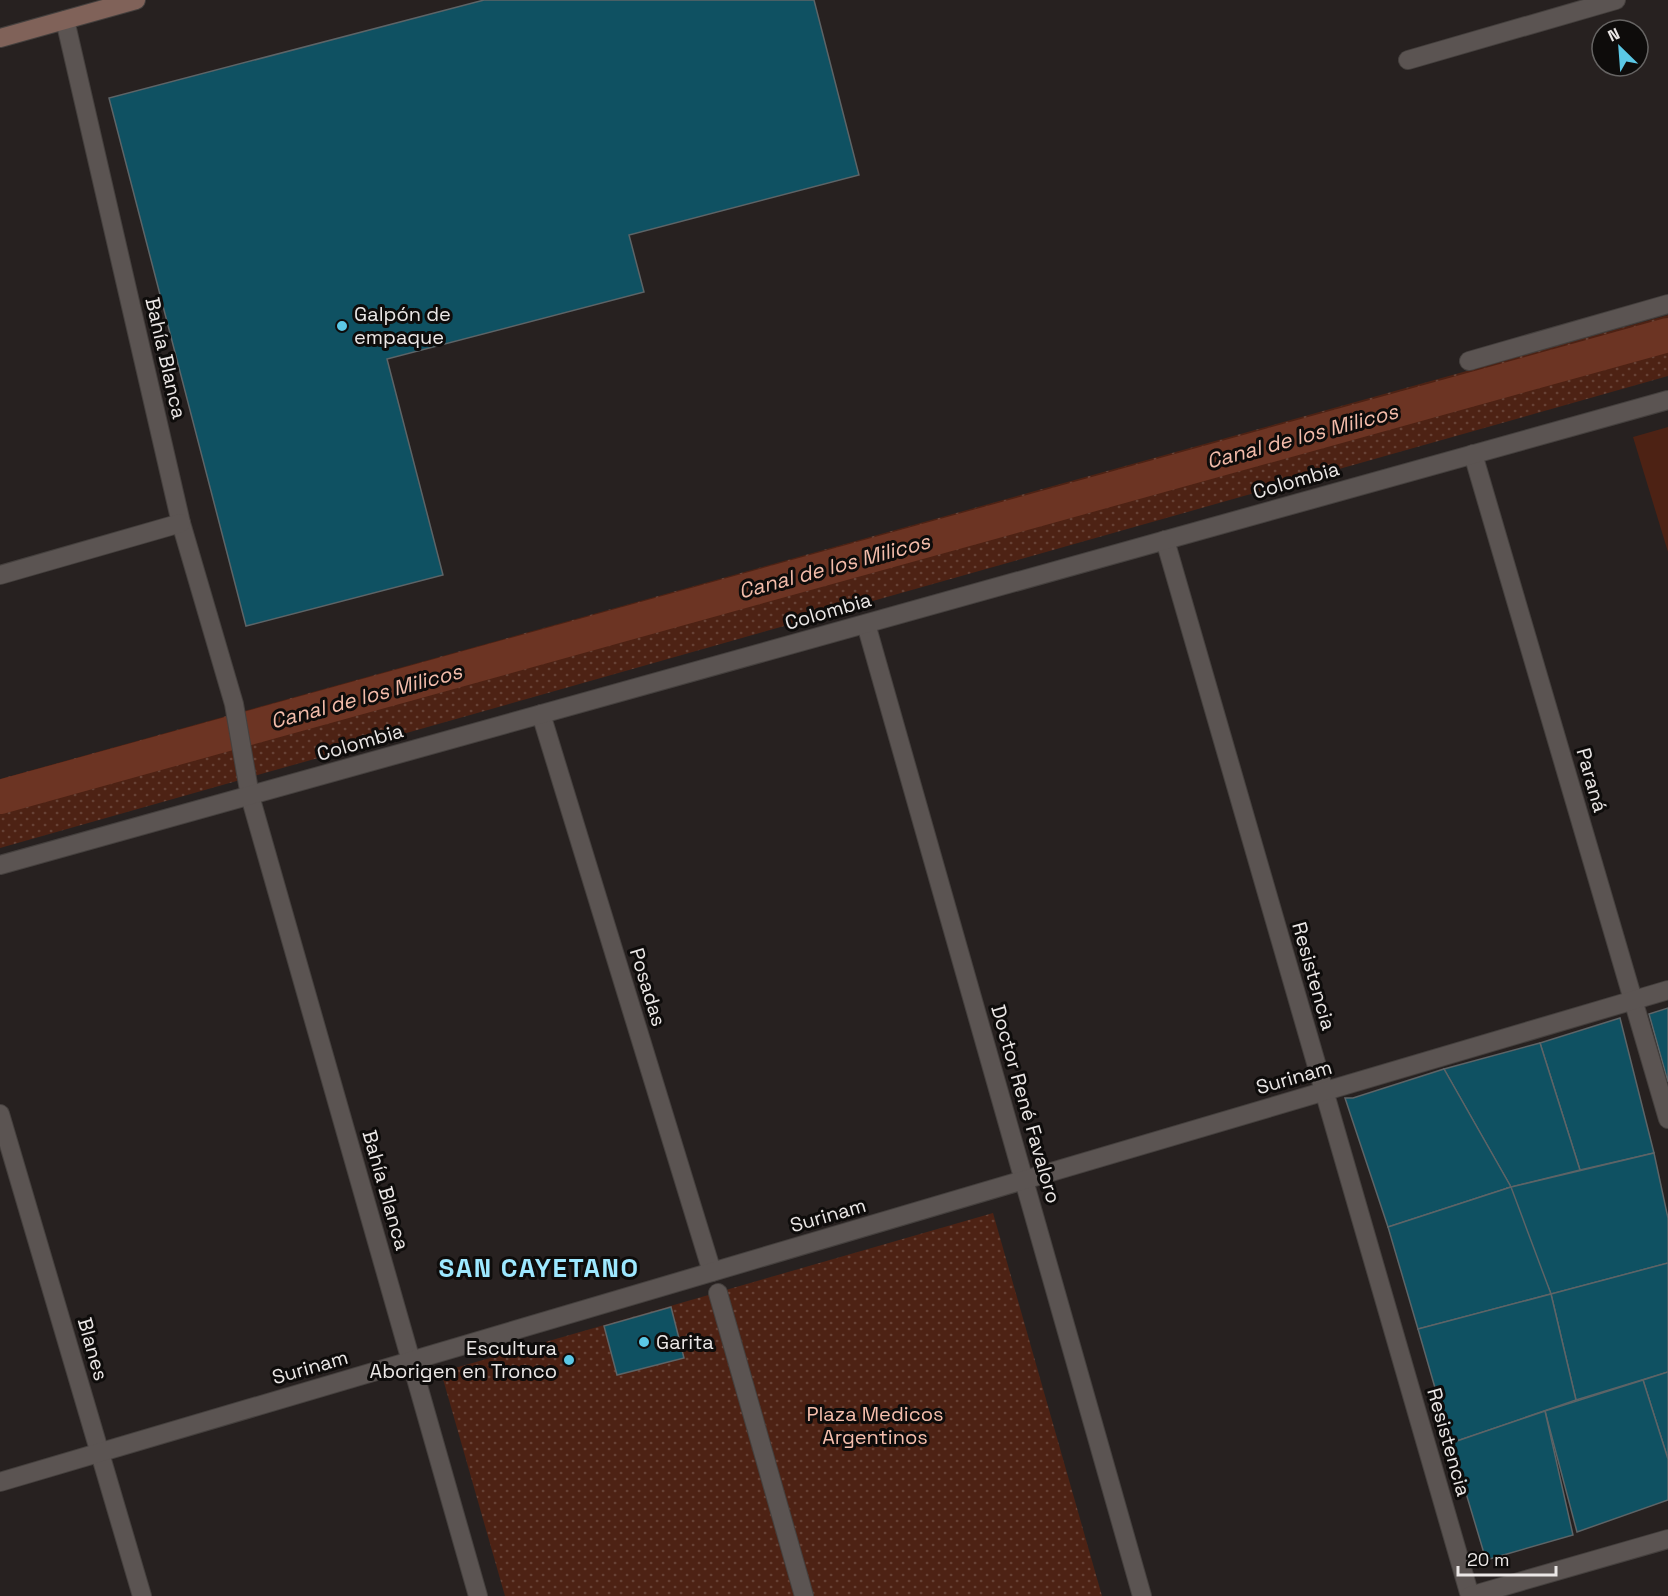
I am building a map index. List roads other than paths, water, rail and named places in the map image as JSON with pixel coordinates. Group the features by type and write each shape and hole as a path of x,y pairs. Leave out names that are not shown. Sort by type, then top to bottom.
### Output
{"main road":[{"path":"0,38 136,0"}],"street":[{"path":"1408,60 1616,0"},
{"name":"Bahía Blanca","path":"65,20 181,523 235,711 250,796 478,1596"},
{"path":"1469,361 1668,304"},
{"name":"Colombia","path":"0,866 1668,400"},
{"name":"Paraná","path":"1473,454 1668,1119"},
{"path":"0,575 181,523"},
{"name":"Resistencia","path":"1165,540 1470,1596"},
{"name":"Doctor René Favaloro","path":"866,624 1142,1596"},
{"name":"Posadas","path":"541,714 712,1272"},
{"name":"Surinam","path":"0,1482 1668,990"},
{"name":"Blanes","path":"0,1114 142,1596"},
{"path":"718,1293 804,1596"},
{"path":"1470,1596 1668,1539"}],"waterway":[{"name":"Canal de los Milicos","path":"0,797 1668,335"}],"place":[{"name":"Galpón de empaque","path":"342,326"},
{"name":"Garita","path":"644,1342"},
{"name":"Escultura Aborigen en Tronco","path":"569,1360"}],"district":[{"name":"SAN CAYETANO","path":"539,1268"}],"park label":[{"name":"Plaza Medicos Argentinos","path":"875,1426"}]}
